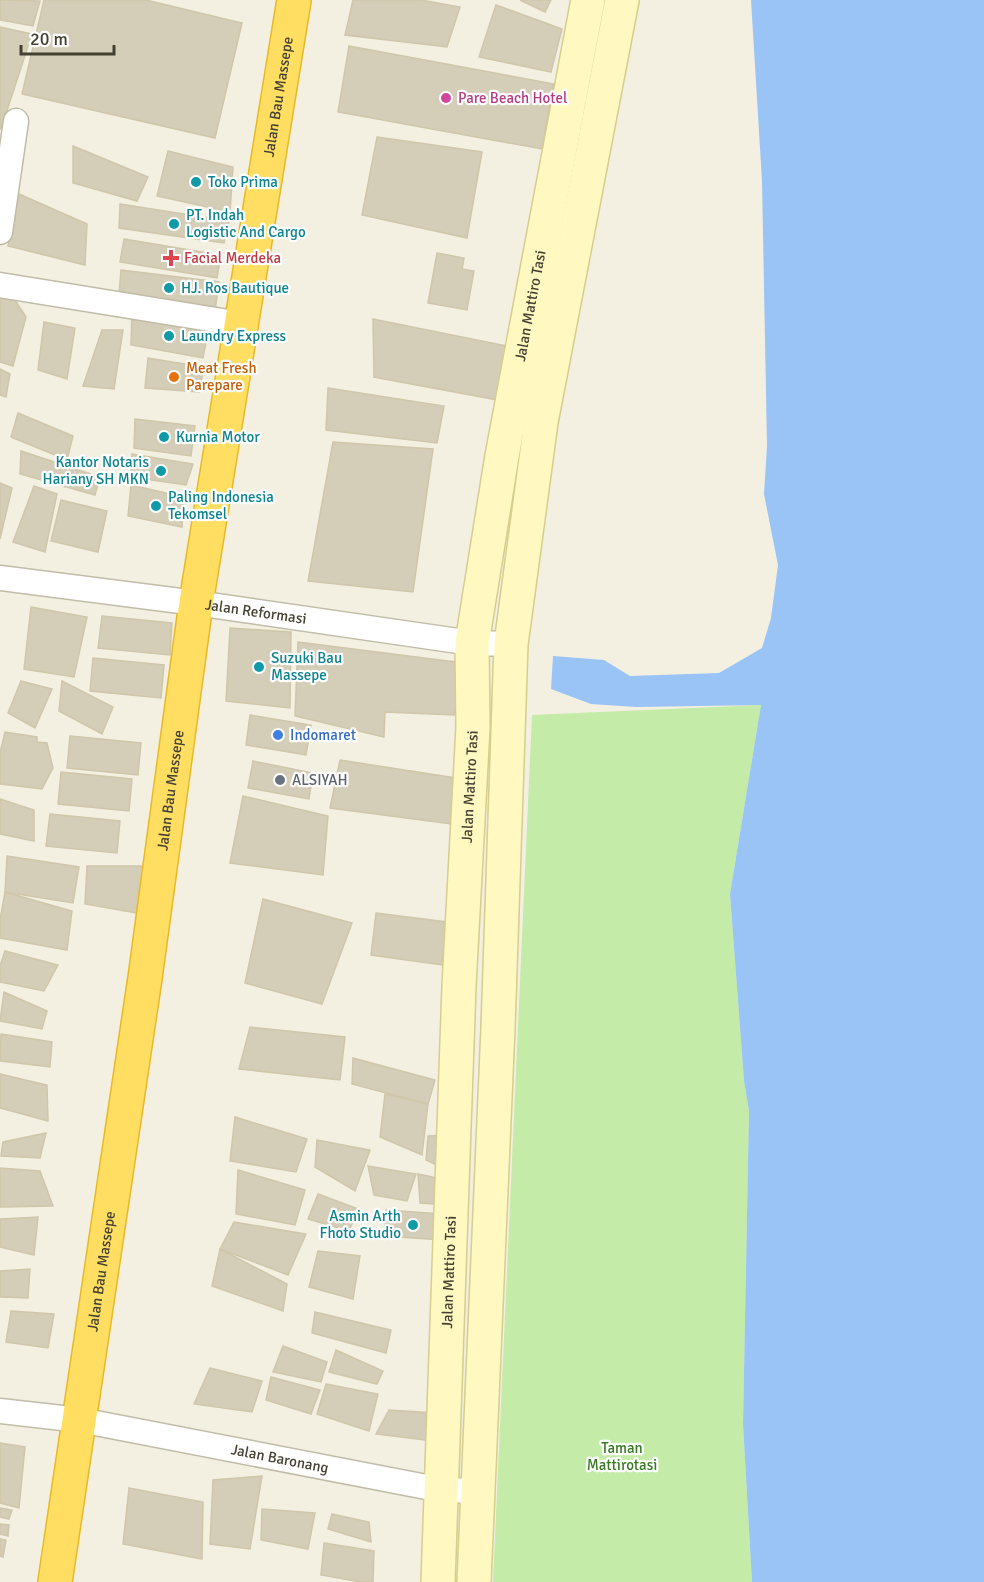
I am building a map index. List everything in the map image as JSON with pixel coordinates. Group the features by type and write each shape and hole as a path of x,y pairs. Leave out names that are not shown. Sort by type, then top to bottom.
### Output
{"highway":[{"name":"Jalan Bau Massepe","path":"55,1582 146,978 196,603 294,0"}],"main road":[{"name":"Jalan Mattiro Tasi","path":"438,1582 459,986 473,727 472,643 502,456 588,0"},
{"name":"Jalan Mattiro Tasi","path":"474,1582 512,644 541,422 622,0"}],"street":[{"path":"0,232 16,121"},
{"path":"0,285 241,324"},
{"name":"Jalan Reformasi","path":"0,578 196,603 472,643 512,644"},
{"name":"Jalan Baronang","path":"0,1411 81,1420 442,1490 478,1491"}],"green space":[{"name":"Taman Mattirotasi","path":"761,705 730,894 744,1081 749,1111 743,1424 752,1582 493,1582 532,715"}],"water":[{"path":"751,0 984,0 984,1582 752,1582 743,1424 749,1111 744,1081 730,894 761,705 636,707 591,704 551,689 553,656 604,660 630,676 719,673 762,648 771,618 778,565 764,494 767,446 762,181"}],"building":[{"path":"0,0 40,1 33,26 0,20"},
{"path":"44,0 146,0 242,23 215,138 22,94"},
{"path":"353,0 421,0 460,7 447,47 345,35"},
{"path":"520,0 551,0 545,12"},
{"path":"496,5 562,29 551,72 479,57"},
{"path":"0,27 32,34 1,129 0,129"},
{"name":"Pare Beach Hotel","path":"349,46 554,84 542,149 338,112"},
{"path":"377,137 482,152 467,238 362,215"},
{"path":"73,146 148,177 137,201 73,183"},
{"name":"Toko Prima","path":"168,151 233,167 230,212 157,196"},
{"path":"19,194 87,224 85,265 8,246"},
{"name":"PT. Indah Logistic And Cargo","path":"120,204 229,221 224,243 119,228"},
{"name":"Facial Merdeka","path":"124,239 221,255 217,278 120,262"},
{"path":"437,253 464,258 462,269 474,271 467,310 428,303"},
{"name":"HJ. Ros Bautique","path":"121,270 219,282 215,311 119,294"},
{"path":"11,294 26,317 13,366 0,362 0,296"},
{"name":"Laundry Express","path":"132,313 209,327 203,358 131,345"},
{"path":"373,319 507,346 503,401 374,377"},
{"path":"44,322 75,328 67,379 38,370"},
{"path":"102,330 123,330 114,389 83,386"},
{"name":"Meat Fresh Parepare","path":"148,358 204,367 199,392 145,388"},
{"path":"0,369 10,374 6,397 0,395"},
{"path":"328,388 444,406 437,443 326,430"},
{"path":"18,413 73,436 67,460 11,437"},
{"name":"Kurnia Motor","path":"135,419 195,426 191,456 134,448"},
{"path":"333,442 433,449 413,592 308,581"},
{"path":"21,451 100,477 95,495 20,474"},
{"name":"Kantor Notaris Hariany SH MKN","path":"132,454 193,464 186,485 131,477"},
{"path":"0,483 12,488 0,539"},
{"name":"Paling Indonesia Tekomsel","path":"131,485 184,497 182,527 128,516"},
{"path":"34,486 57,494 45,552 13,542"},
{"path":"61,500 107,511 98,552 51,541"},
{"path":"31,607 87,617 74,677 24,669"},
{"path":"102,616 172,623 170,655 98,648"},
{"name":"Suzuki Bau Massepe","path":"230,628 291,632 290,708 226,701"},
{"path":"298,642 463,663 454,715 385,712 384,737 295,716"},
{"path":"93,658 164,665 161,698 90,691"},
{"path":"21,681 52,689 35,728 8,713"},
{"path":"62,681 113,707 102,734 59,711"},
{"name":"Indomaret","path":"250,715 311,725 306,755 246,745"},
{"path":"5,732 37,737 37,742 47,743 53,768 42,789 0,784 0,753"},
{"path":"70,736 141,743 138,775 67,768"},
{"path":"340,760 462,779 459,825 330,808"},
{"name":"ALSIYAH","path":"253,761 313,773 309,799 248,788"},
{"path":"61,772 132,779 129,811 58,804"},
{"path":"243,796 328,816 323,875 230,863"},
{"path":"0,799 34,810 34,841 0,834"},
{"path":"50,814 120,821 117,853 46,846"},
{"path":"7,856 79,867 73,903 5,892"},
{"path":"87,866 154,866 147,915 85,904"},
{"path":"5,892 72,911 67,950 0,938 0,920"},
{"path":"263,899 352,923 322,1004 245,983"},
{"path":"376,913 447,922 442,965 371,955"},
{"path":"5,951 58,965 44,991 0,982 0,966"},
{"path":"4,992 47,1011 42,1029 0,1021"},
{"path":"250,1027 345,1037 340,1080 239,1069"},
{"path":"1,1034 52,1042 50,1067 0,1061"},
{"path":"353,1058 435,1080 428,1104 352,1084"},
{"path":"0,1074 47,1085 48,1121 0,1108"},
{"path":"385,1094 428,1104 422,1155 380,1137"},
{"path":"235,1117 307,1139 296,1172 230,1161"},
{"path":"46,1133 40,1158 1,1156 3,1142"},
{"path":"450,1135 443,1168 426,1160 428,1136"},
{"path":"317,1140 370,1150 355,1191 315,1167"},
{"path":"368,1166 416,1174 407,1201 374,1195"},
{"path":"0,1168 40,1171 53,1206 0,1207"},
{"path":"238,1170 305,1190 295,1225 236,1214"},
{"path":"418,1174 447,1180 447,1205 420,1203"},
{"path":"318,1194 358,1209 349,1231 308,1219"},
{"name":"Asmin Arth Fhoto Studio","path":"386,1210 442,1214 442,1240 384,1236"},
{"path":"38,1217 34,1255 0,1247 0,1219"},
{"path":"234,1222 306,1234 288,1275 220,1249"},
{"path":"220,1249 287,1284 283,1311 212,1286"},
{"path":"318,1251 360,1256 353,1299 309,1287"},
{"path":"30,1269 28,1298 0,1297 0,1271"},
{"path":"11,1311 54,1314 48,1348 6,1342"},
{"path":"315,1312 391,1330 386,1353 312,1333"},
{"path":"283,1346 327,1362 321,1382 273,1372"},
{"path":"336,1350 383,1371 377,1384 329,1372"},
{"path":"210,1368 262,1381 252,1412 194,1404"},
{"path":"271,1377 320,1390 311,1414 266,1400"},
{"path":"326,1384 378,1394 369,1431 317,1414"},
{"path":"389,1410 435,1413 432,1441 376,1434"},
{"path":"0,1443 25,1447 19,1508 0,1503"},
{"path":"262,1476 250,1549 210,1544 213,1480"},
{"path":"129,1488 203,1502 202,1559 123,1544"},
{"path":"0,1508 12,1510 9,1519 0,1517"},
{"path":"262,1509 315,1513 308,1549 261,1540"},
{"path":"332,1514 369,1522 371,1542 328,1529"},
{"path":"0,1524 9,1525 8,1536 0,1534"},
{"path":"0,1539 6,1540 3,1557 0,1556"},
{"path":"324,1543 374,1551 373,1582 321,1575"}],"place":[{"name":"Pare Beach Hotel","path":"446,98"},
{"name":"Toko Prima","path":"196,182"},
{"name":"PT. Indah Logistic And Cargo","path":"174,224"},
{"name":"Facial Merdeka","path":"171,258"},
{"name":"HJ. Ros Bautique","path":"169,288"},
{"name":"Laundry Express","path":"169,336"},
{"name":"Meat Fresh Parepare","path":"174,377"},
{"name":"Kurnia Motor","path":"164,437"},
{"name":"Kantor Notaris Hariany SH MKN","path":"161,471"},
{"name":"Paling Indonesia Tekomsel","path":"156,506"},
{"name":"Suzuki Bau Massepe","path":"259,667"},
{"name":"Indomaret","path":"278,735"},
{"name":"ALSIYAH","path":"280,780"},
{"name":"Asmin Arth Fhoto Studio","path":"413,1225"}]}
